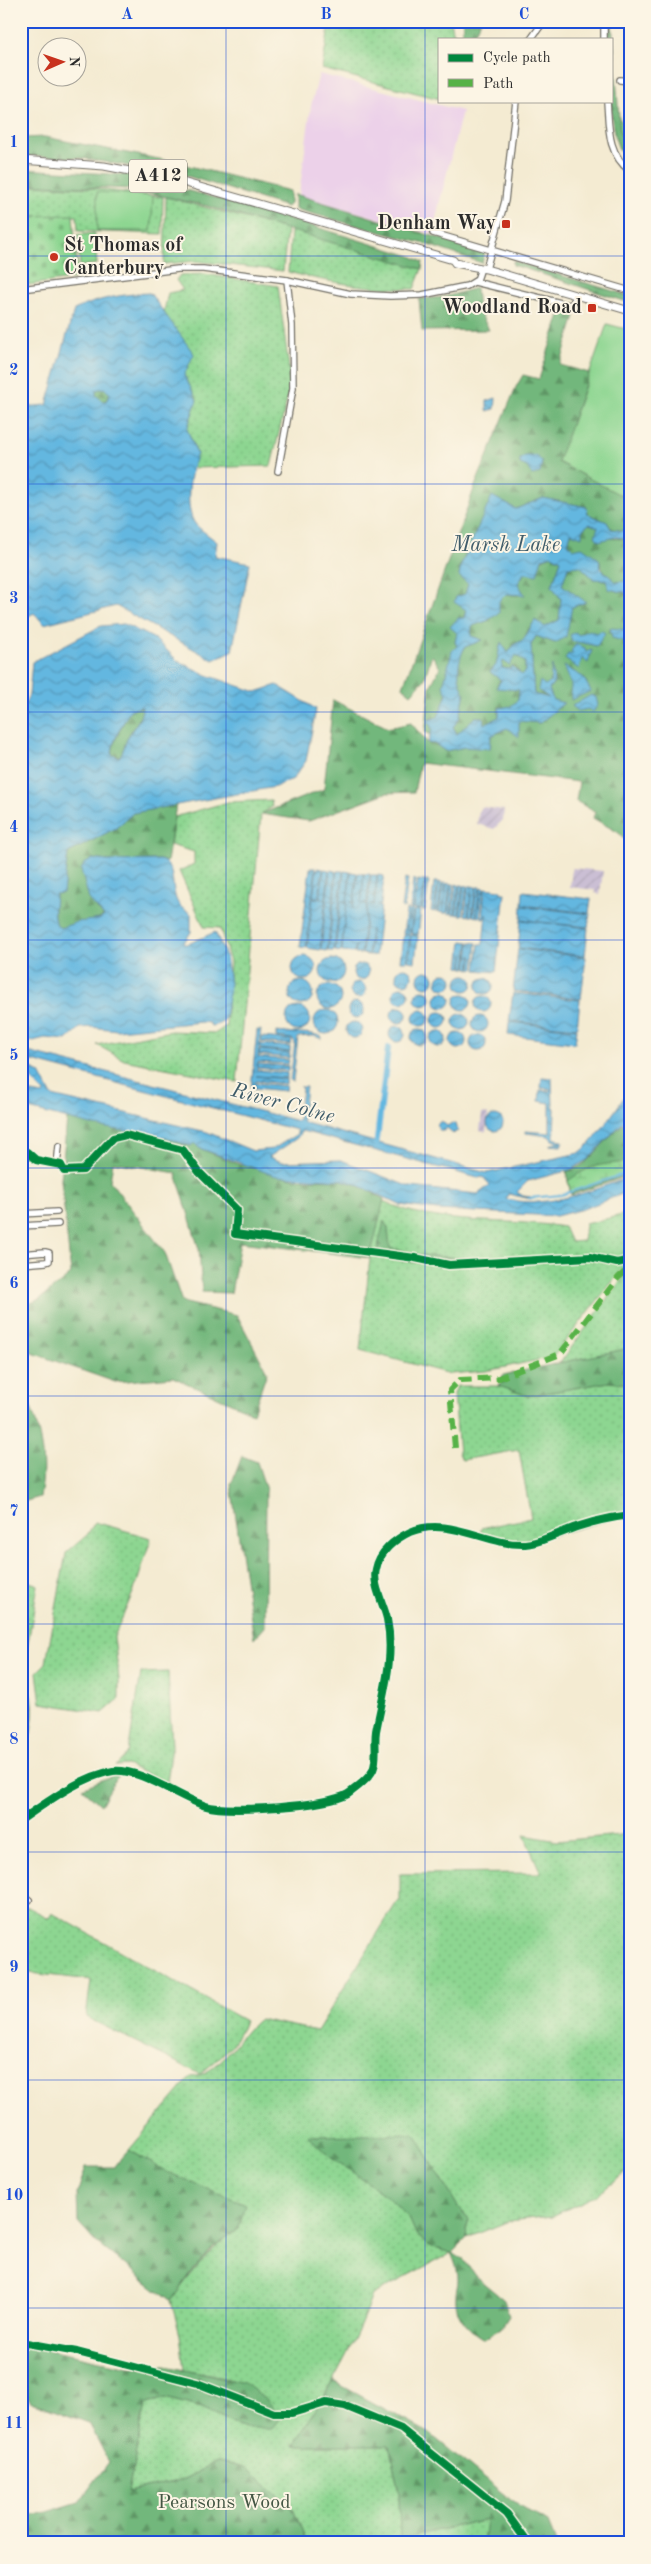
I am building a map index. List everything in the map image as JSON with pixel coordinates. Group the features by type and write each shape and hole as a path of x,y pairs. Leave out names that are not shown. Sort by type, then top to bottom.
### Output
{"main road":[{"name":"A412","path":"21,160 104,166 172,179 453,260 457,258 466,261 468,264 630,311"}],"street":[{"path":"532,38 544,21"},
{"path":"604,21 604,38"},
{"path":"620,80 630,81"},
{"path":"21,289 178,269 203,269 287,280 351,294 422,295 467,286 475,282 491,251 505,201 516,102"},
{"path":"607,102 612,147 620,162 630,171"},
{"path":"433,233 630,291"},
{"path":"278,471 293,388 292,325 287,280"},
{"path":"475,282 569,305 572,305 576,296"},
{"path":"21,1150 28,1152 36,1160 59,1165 59,1146"},
{"path":"21,1214 57,1212"},
{"path":"21,1226 58,1224"},
{"path":"21,1254 45,1252 49,1253 50,1257 46,1262 21,1264"},
{"path":"21,1820 58,1794 100,1775 115,1771 125,1771 138,1776 208,1807 228,1810 274,1808 346,1795 372,1771 376,1759 376,1733 388,1678 390,1643 387,1619 375,1570 384,1550 411,1532 439,1527 462,1531 503,1543 526,1544 546,1540 609,1518 630,1515"},
{"path":"21,1894 29,1900"},
{"path":"21,2342 77,2352 197,2383 274,2413 292,2413 326,2404 345,2406 401,2429 507,2514 528,2543"}],"shaded area":[{"path":"319,74 462,111 432,234 299,195 311,106"},
{"path":"482,807 504,810 503,820 494,829 477,824 479,810"},
{"path":"572,868 603,871 600,894 595,893 595,890 570,887"},
{"path":"482,1113 488,1114 486,1132 480,1131"}],"green space":[{"path":"330,21 451,21 451,27 457,38 438,38 438,98 322,69"},
{"path":"463,21 481,21 472,38 462,33"},
{"path":"607,21 612,21 613,38 607,38"},
{"path":"614,49 620,132 630,153 630,164 621,154 616,140 612,124 611,102 614,102"},
{"path":"615,113 630,131 630,161 624,154"},
{"path":"45,137 169,161 290,191 290,204 287,207 184,175 80,158 21,156 21,138"},
{"path":"21,169 129,175 257,209 411,256 423,262 422,269 207,206 131,189 21,184"},
{"path":"28,185 90,188 163,197 162,234 78,231 77,216 25,216"},
{"path":"97,192 153,196 151,231 97,231"},
{"path":"295,194 485,252 482,263 425,244 295,209"},
{"path":"166,197 287,229 283,271 195,261 164,264"},
{"path":"73,215 78,278 28,285 25,216"},
{"path":"291,230 422,269 414,289 351,285 288,272"},
{"path":"94,233 97,264 80,266 77,235"},
{"path":"513,261 630,296 630,303 513,265"},
{"path":"205,274 278,286 291,383 271,466 191,468 197,454 187,429 197,400 184,375 164,311 168,293 183,290 176,280 180,275"},
{"path":"476,288 478,309 489,330 422,331 419,299 445,297"},
{"path":"562,309 575,316 560,365 589,373 558,462 630,500 630,532 611,529 607,522 588,514 587,507 543,498 516,509 492,497 461,565 459,576 469,583 465,594 456,597 466,610 455,642 457,646 442,712 430,735 425,732 430,687 440,668 432,655 424,680 411,694 403,687 475,486 516,387 523,375 539,379"},
{"path":"607,324 630,330 630,500 558,462"},
{"path":"104,388 110,393 106,401 102,401 96,395 95,390"},
{"path":"589,524 598,526 604,538 630,539 630,588 610,578 603,570 599,559 582,548 573,549 568,543 571,533 582,530"},
{"path":"552,555 561,560 552,586 561,599 559,620 545,627 535,620 523,640 515,644 508,653 501,643 496,665 490,672 501,680 496,687 519,689 518,700 511,707 499,708 499,717 484,725 483,717 475,717 458,734 453,727 459,719 465,693 458,681 459,659 465,647 482,640 471,636 472,626 487,621 499,601 506,594 524,594 518,584 524,574 536,563"},
{"path":"580,566 594,579 606,580 609,589 630,594 630,845 619,833 593,818 595,812 576,801 579,782 420,763 414,792 386,793 309,821 261,814 324,789 333,700 388,728 411,723 428,743 435,744 445,751 465,747 490,748 491,736 519,721 540,723 564,703 553,700 549,689 554,683 552,669 550,682 546,686 551,699 534,694 531,645 536,636 555,643 572,607 585,602 562,585 568,567"},
{"path":"516,655 525,662 525,671 522,675 512,666 511,669 502,668 503,660"},
{"path":"143,707 121,755 119,757 112,755 116,738 130,710"},
{"path":"271,800 272,807 261,814 237,1082 124,1060 97,1045 171,1031 216,1033 226,1026 230,962 220,928 204,927 179,871 194,864 194,852 170,845 174,817 228,802"},
{"path":"176,805 167,862 160,860 107,861 92,859 81,870 97,909 104,916 100,919 60,928 54,916 55,894 63,892 68,853 116,828 133,813"},
{"path":"630,1117 630,1175 571,1195 566,1172 589,1159"},
{"path":"67,1119 166,1138 190,1146 194,1143 198,1144 199,1148 238,1164 296,1179 342,1180 358,1185 384,1199 370,1258 240,1242 231,1293 202,1292 199,1249 176,1173 113,1162 110,1181 165,1253 182,1302 237,1315 267,1372 253,1413 173,1377 115,1382 21,1349 21,1337 27,1324 21,1319 21,1298 28,1304 40,1299 71,1274 61,1180"},
{"path":"630,1141 630,1173 571,1193 568,1181 584,1171 605,1164 629,1161 627,1145"},
{"path":"383,1201 426,1215 564,1227 571,1242 583,1241 585,1224 630,1213 630,1264 620,1272 553,1357 486,1371 450,1374 360,1350 370,1258"},
{"path":"384,1221 388,1228 390,1248 421,1255 490,1260 493,1263 419,1263 376,1255"},
{"path":"630,1268 630,1348 560,1363"},
{"path":"630,1348 630,1384 609,1382 528,1396 499,1386 503,1375"},
{"path":"609,1382 630,1384 630,1514 532,1541 507,1542 481,1536 481,1528 531,1518 519,1450 462,1460 459,1453 454,1394 457,1386 499,1386 528,1396"},
{"path":"21,1384 37,1425 43,1468 40,1497 23,1502"},
{"path":"242,1456 257,1462 266,1490 265,1627 254,1639 231,1485"},
{"path":"95,1522 151,1538 137,1583 114,1637 119,1679 119,1699 103,1713 41,1703 37,1672 46,1663 66,1553 87,1535"},
{"path":"21,1579 38,1585 25,1660 30,1689 21,1690"},
{"path":"168,1672 172,1746 167,1783 127,1765 116,1766 128,1753 141,1673"},
{"path":"30,1692 33,1700 33,1720 21,1773 21,1693"},
{"path":"119,1773 101,1805 82,1788"},
{"path":"630,1834 630,2169 597,2195 552,2216 509,2221 467,2238 466,2229 469,2219 458,2207 415,2135 309,2136 330,2156 389,2198 409,2218 417,2236 430,2246 451,2253 372,2295 347,2354 294,2445 389,2445 399,2492 400,2539 487,2519 483,2543 307,2543 293,2508 245,2467 219,2461 182,2480 128,2492 145,2405 165,2398 202,2408 244,2428 281,2418 270,2405 249,2387 227,2379 184,2370 180,2335 171,2301 202,2262 238,2227 167,2172 129,2150 191,2077 201,2075 219,2062 259,2019 317,2031 397,1902 400,1901 400,1874 541,1873 524,1835 557,1841"},
{"path":"26,1906 49,1918 52,1913 245,2021 237,2037 221,2057 200,2074 86,2017 91,1980 21,1972 21,1915"},
{"path":"415,2134 458,2207 469,2219 466,2229 467,2238 452,2253 464,2260 475,2276 504,2300 509,2316 501,2328 484,2339 463,2321 457,2309 458,2276 451,2253 430,2246 417,2236 409,2218 389,2198 330,2156 308,2136"},
{"path":"129,2150 167,2172 246,2204 239,2227 212,2249 191,2273 171,2301 97,2243 78,2222 77,2194 86,2167 114,2167"},
{"name":"Pearsons Wood","path":"21,2344 129,2367 166,2366 244,2383 266,2399 281,2418 273,2428 244,2428 202,2408 165,2398 145,2405 128,2492 182,2480 219,2461 245,2467 293,2508 307,2543 172,2543 119,2540 106,2543 21,2543 21,2515 37,2515 79,2502 109,2462 89,2423 31,2402 21,2386"},
{"path":"333,2381 429,2433 512,2501 548,2523 556,2543 483,2543 486,2519 400,2539 399,2492 389,2445 294,2445"},
{"path":"119,2540 169,2541 172,2543 106,2543"}],"water":[{"path":"150,293 194,354 184,375 197,400 187,429 197,454 189,490 192,518 196,525 217,542 215,556 250,563 232,651 213,660 116,606 44,624 34,613 21,620 21,540 25,518 21,516 21,407 47,405 74,310 102,300","holes":["104,388 110,394 106,401 102,401 96,395 96,390"]},
{"path":"496,398 495,409 487,411 487,401"},
{"path":"525,456 537,456 542,462 540,473 532,475 527,467 520,464 520,459"},
{"name":"Marsh Lake","path":"492,496 516,509 543,498 587,507 588,514 607,522 611,529 630,532 630,539 616,537 599,541 595,536 598,527 589,524 582,530 582,537 571,533 568,543 573,549 582,547 599,559 601,569 616,582 625,581 630,588 630,594 609,589 606,580 594,579 580,566 568,567 562,585 586,602 572,607 566,637 555,643 536,636 531,645 534,694 549,698 538,690 540,681 546,686 550,682 552,665 554,683 549,689 553,700 564,703 540,723 519,721 519,737 507,728 491,736 490,749 465,747 445,751 435,744 428,743 432,729 428,720 438,717 447,694 443,686 452,651 457,646 455,642 457,633 450,627 458,618 464,618 466,610 454,602 456,597 465,594 468,584 459,576 461,565","holes":["552,555 561,560 552,586 561,599 559,620 545,627 535,620 523,640 515,644 508,653 501,642 496,665 490,672 501,680 496,688 519,690 518,700 511,706 499,708 499,717 484,724 483,717 475,717 457,734 453,727 459,719 465,693 459,676 460,658 465,647 483,640 471,636 472,626 487,621 499,613 499,601 506,594 525,595 518,584 524,573 537,575 542,558","516,655 525,662 525,671 522,675 512,666 510,669 502,668 503,660 509,666"]},
{"path":"124,624 155,639 178,661 207,675 256,692 277,685 316,709 306,761 293,779 275,787 133,813 116,828 68,853 63,893 55,894 54,917 60,928 77,922 100,919 104,916 89,899 81,870 84,864 93,859 107,861 160,860 166,863 172,874 177,901 181,907 191,914 191,932 183,944 188,944 215,932 226,956 230,983 225,1019 220,1024 211,1026 209,1023 202,1022 117,1030 91,1027 80,1028 67,1040 45,1038 21,1044 21,712 29,695 32,662 101,626","holes":["142,707 142,712 127,739 121,755 119,757 112,755 116,738 130,710"]},
{"path":"610,628 622,629 630,636 630,643 612,638"},
{"path":"589,630 596,633 602,631 605,633 597,646 572,641 570,635 575,632 579,635"},
{"path":"576,644 585,648 586,652 592,650 588,663 582,658 579,669 565,659 568,654 573,654 571,651"},
{"path":"564,666 583,677 591,691 571,700 571,684"},
{"path":"591,695 596,697 598,705 593,712 588,709 578,711 572,706"},
{"path":"310,868 316,868 306,948 300,947"},
{"path":"317,868 323,869 319,898 313,897"},
{"path":"324,869 329,870 320,950 307,948 313,898 325,899 320,898"},
{"path":"330,870 336,871 327,951 321,950"},
{"path":"337,871 343,871 334,951 328,951"},
{"path":"344,871 350,872 347,901 342,901 347,902 341,952 335,951"},
{"path":"351,872 357,873 354,901 358,873 370,874 367,903 363,903 367,904 361,954 355,954 356,945 354,953 342,952"},
{"path":"371,875 377,875 374,904 370,904 374,905 378,875 384,876 381,905 377,905 381,906 375,956 369,955 371,929 368,955 362,954"},
{"path":"405,878 408,879 404,908 401,908"},
{"path":"413,879 416,880 413,909 410,909"},
{"path":"418,880 425,881 421,910 414,909"},
{"path":"426,881 429,881 425,911 422,910"},
{"path":"434,882 438,882 434,912 431,911"},
{"path":"439,882 442,883 438,912 435,912"},
{"path":"443,883 446,883 443,913 439,912"},
{"path":"447,883 450,884 447,913 443,913"},
{"path":"451,884 454,884 451,914 448,913"},
{"path":"456,884 459,885 455,914 452,914"},
{"path":"460,885 463,885 459,915 456,914"},
{"path":"464,885 467,886 463,915 460,915"},
{"path":"468,886 472,886 468,916 465,915"},
{"path":"472,886 476,887 472,916 469,916"},
{"path":"477,887 480,887 476,917 473,916"},
{"path":"481,887 484,888 480,917 477,917"},
{"path":"485,888 501,890 501,893 505,893 496,972 476,970 479,944 483,944 486,914 485,918 482,918"},
{"path":"523,891 591,899 589,913 522,905"},
{"path":"522,906 590,914 588,927 521,920"},
{"path":"406,910 409,910 406,933 410,910 413,910 410,934 403,934"},
{"path":"414,910 421,911 418,935 411,934"},
{"path":"521,920 588,928 585,956 518,948"},
{"path":"403,935 410,935 407,961 400,961"},
{"path":"411,935 418,936 415,962 408,961"},
{"path":"462,941 469,942 466,968 463,968 464,955 462,968 459,967"},
{"path":"470,942 477,943 474,969 471,969 472,955 470,969 467,968"},
{"path":"518,949 586,957 581,999 513,991"},
{"path":"304,956 309,957 315,963 315,973 309,979 304,980 299,979 293,973 292,968 293,963 299,957"},
{"path":"332,959 337,960 343,966 343,976 337,982 332,983 327,982 321,976 320,971 321,966 327,960"},
{"path":"361,964 367,966 369,972 367,978 361,980 355,978 353,972 355,966"},
{"path":"404,968 410,970 412,976 410,982 404,984 398,982 396,976 398,970"},
{"path":"426,971 432,973 434,979 432,985 426,987 420,985 418,979 420,973"},
{"path":"445,973 451,975 453,981 451,987 445,989 439,987 437,981 439,975"},
{"path":"465,975 471,977 473,983 471,989 465,991 459,989 457,983 459,977"},
{"path":"485,978 491,980 493,986 491,992 485,994 479,992 477,986 479,980"},
{"path":"301,981 306,982 312,988 312,998 306,1004 301,1005 296,1004 290,998 289,993 290,988 296,982"},
{"path":"358,982 364,984 366,990 364,996 358,998 352,996 350,990 352,984"},
{"path":"329,985 334,986 340,992 340,1002 334,1008 329,1009 324,1008 318,1002 317,997 318,992 324,986"},
{"path":"401,987 407,989 409,995 407,1001 401,1003 395,1001 393,995 395,989"},
{"path":"423,990 429,992 431,998 429,1004 423,1006 417,1004 415,998 417,992"},
{"path":"443,992 449,994 451,1000 449,1006 443,1008 437,1006 435,1000 437,994"},
{"path":"513,993 580,1000 577,1028 509,1021"},
{"path":"463,994 469,996 471,1002 469,1008 463,1010 457,1008 455,1002 457,996"},
{"path":"483,996 489,998 491,1004 489,1010 483,1012 477,1010 475,1004 477,998"},
{"path":"356,1002 362,1004 364,1010 362,1016 356,1018 350,1016 348,1010 350,1004"},
{"path":"298,1007 303,1008 309,1014 309,1024 303,1030 298,1031 293,1030 287,1024 286,1019 287,1014 293,1008"},
{"path":"399,1007 405,1009 407,1015 405,1021 399,1023 393,1021 391,1015 393,1009"},
{"path":"326,1010 331,1011 337,1017 337,1027 331,1033 326,1034 321,1033 315,1027 314,1022 315,1017 321,1011"},
{"path":"421,1010 427,1012 429,1018 427,1024 421,1026 415,1024 413,1018 415,1012"},
{"path":"440,1012 446,1014 448,1020 446,1026 440,1028 434,1026 432,1020 434,1014"},
{"path":"461,1014 467,1016 469,1022 467,1028 461,1030 455,1028 453,1022 455,1016"},
{"path":"480,1016 486,1018 488,1024 486,1030 480,1032 474,1030 472,1024 474,1018"},
{"path":"354,1022 360,1024 362,1030 360,1036 354,1038 348,1036 346,1030 348,1024"},
{"path":"509,1022 577,1029 575,1043 508,1035"},
{"path":"397,1026 403,1028 405,1034 403,1040 397,1042 391,1040 389,1034 391,1028"},
{"path":"419,1029 425,1031 427,1037 425,1043 419,1045 413,1043 411,1037 413,1031"},
{"path":"257,1030 261,1030 258,1057 289,1060 288,1064 258,1062 258,1064 288,1066 288,1071 258,1068 257,1064 257,1070 287,1073 287,1078 256,1076 286,1079 286,1084 256,1081 255,1083 286,1086 285,1091 251,1089"},
{"path":"438,1031 444,1033 446,1039 444,1045 438,1047 432,1045 430,1039 432,1033"},
{"path":"276,1032 306,1033 322,1037 322,1039 314,1036 298,1037 293,1081 290,1081 295,1042 292,1039 276,1037"},
{"path":"458,1033 464,1035 466,1041 464,1047 458,1049 452,1047 450,1041 452,1035"},
{"path":"478,1035 484,1037 486,1043 484,1049 478,1051 472,1049 470,1043 472,1037"},
{"path":"262,1037 292,1040 291,1045 261,1042"},
{"path":"260,1044 290,1047 290,1052 260,1049"},
{"path":"260,1050 290,1053 289,1058 259,1055"},
{"path":"21,1053 32,1053 298,1121 302,1089 300,1087 306,1087 302,1122 487,1173 579,1153 599,1132 630,1087 630,1115 587,1160 570,1170 528,1181 517,1192 523,1196 531,1197 531,1199 508,1194 506,1199 522,1202 554,1200 584,1193 630,1177 630,1191 583,1209 556,1216 437,1210 400,1205 358,1185 342,1180 276,1176 199,1148 194,1143 191,1146 166,1138 95,1126 21,1107 21,1091 43,1095 44,1093 27,1074 21,1074 21,1065 24,1071 32,1069 40,1073 52,1096 207,1132 253,1151 273,1149 297,1134 297,1130 21,1058","holes":["302,1131 478,1178 483,1177 490,1185 478,1194 410,1187 341,1160 282,1162 269,1157 297,1138"]},
{"path":"542,1077 552,1078 553,1105 555,1109 554,1138 563,1141 561,1146 549,1145 561,1142 552,1140 549,1136 526,1133 526,1131 550,1133 550,1103 539,1101 540,1090 550,1091 551,1089 541,1088"},
{"path":"495,1115 501,1117 503,1123 501,1129 495,1131 489,1129 487,1123 489,1117"},
{"path":"442,1121 447,1126 452,1123 456,1124 458,1131 453,1133 447,1128 444,1131 439,1130 437,1124"}],"waterway":[{"path":"376,1147 388,1048"},
{"path":"529,1198 561,1195 630,1172"}],"marked path":[{"path":"455,1448 450,1390 460,1380 499,1378 560,1354 618,1278 630,1267"}],"cycle path":[{"path":"21,1150 27,1152 36,1160 61,1165 64,1171 83,1170 113,1138 126,1135 183,1150 199,1172 237,1210 235,1234 415,1258 449,1265 590,1257 617,1263 630,1260"},
{"path":"21,1820 77,1784 89,1778 113,1771 136,1774 195,1802 218,1808 235,1809 300,1805 321,1802 348,1794 369,1777 375,1761 376,1731 387,1675 390,1648 387,1619 375,1575 380,1557 388,1547 410,1532 424,1528 439,1527 468,1532 496,1541 525,1544 542,1540 585,1524 630,1515"},
{"path":"21,2342 77,2352 197,2383 274,2413 292,2413 326,2403 345,2406 401,2429 507,2514 528,2543"}],"place":[{"name":"Denham Way","path":"506,224"},
{"name":"St Thomas of Canterbury","path":"54,257"},
{"name":"Woodland Road","path":"592,308"}],"water label":[{"name":"River Colne","path":"283,1104"}]}
